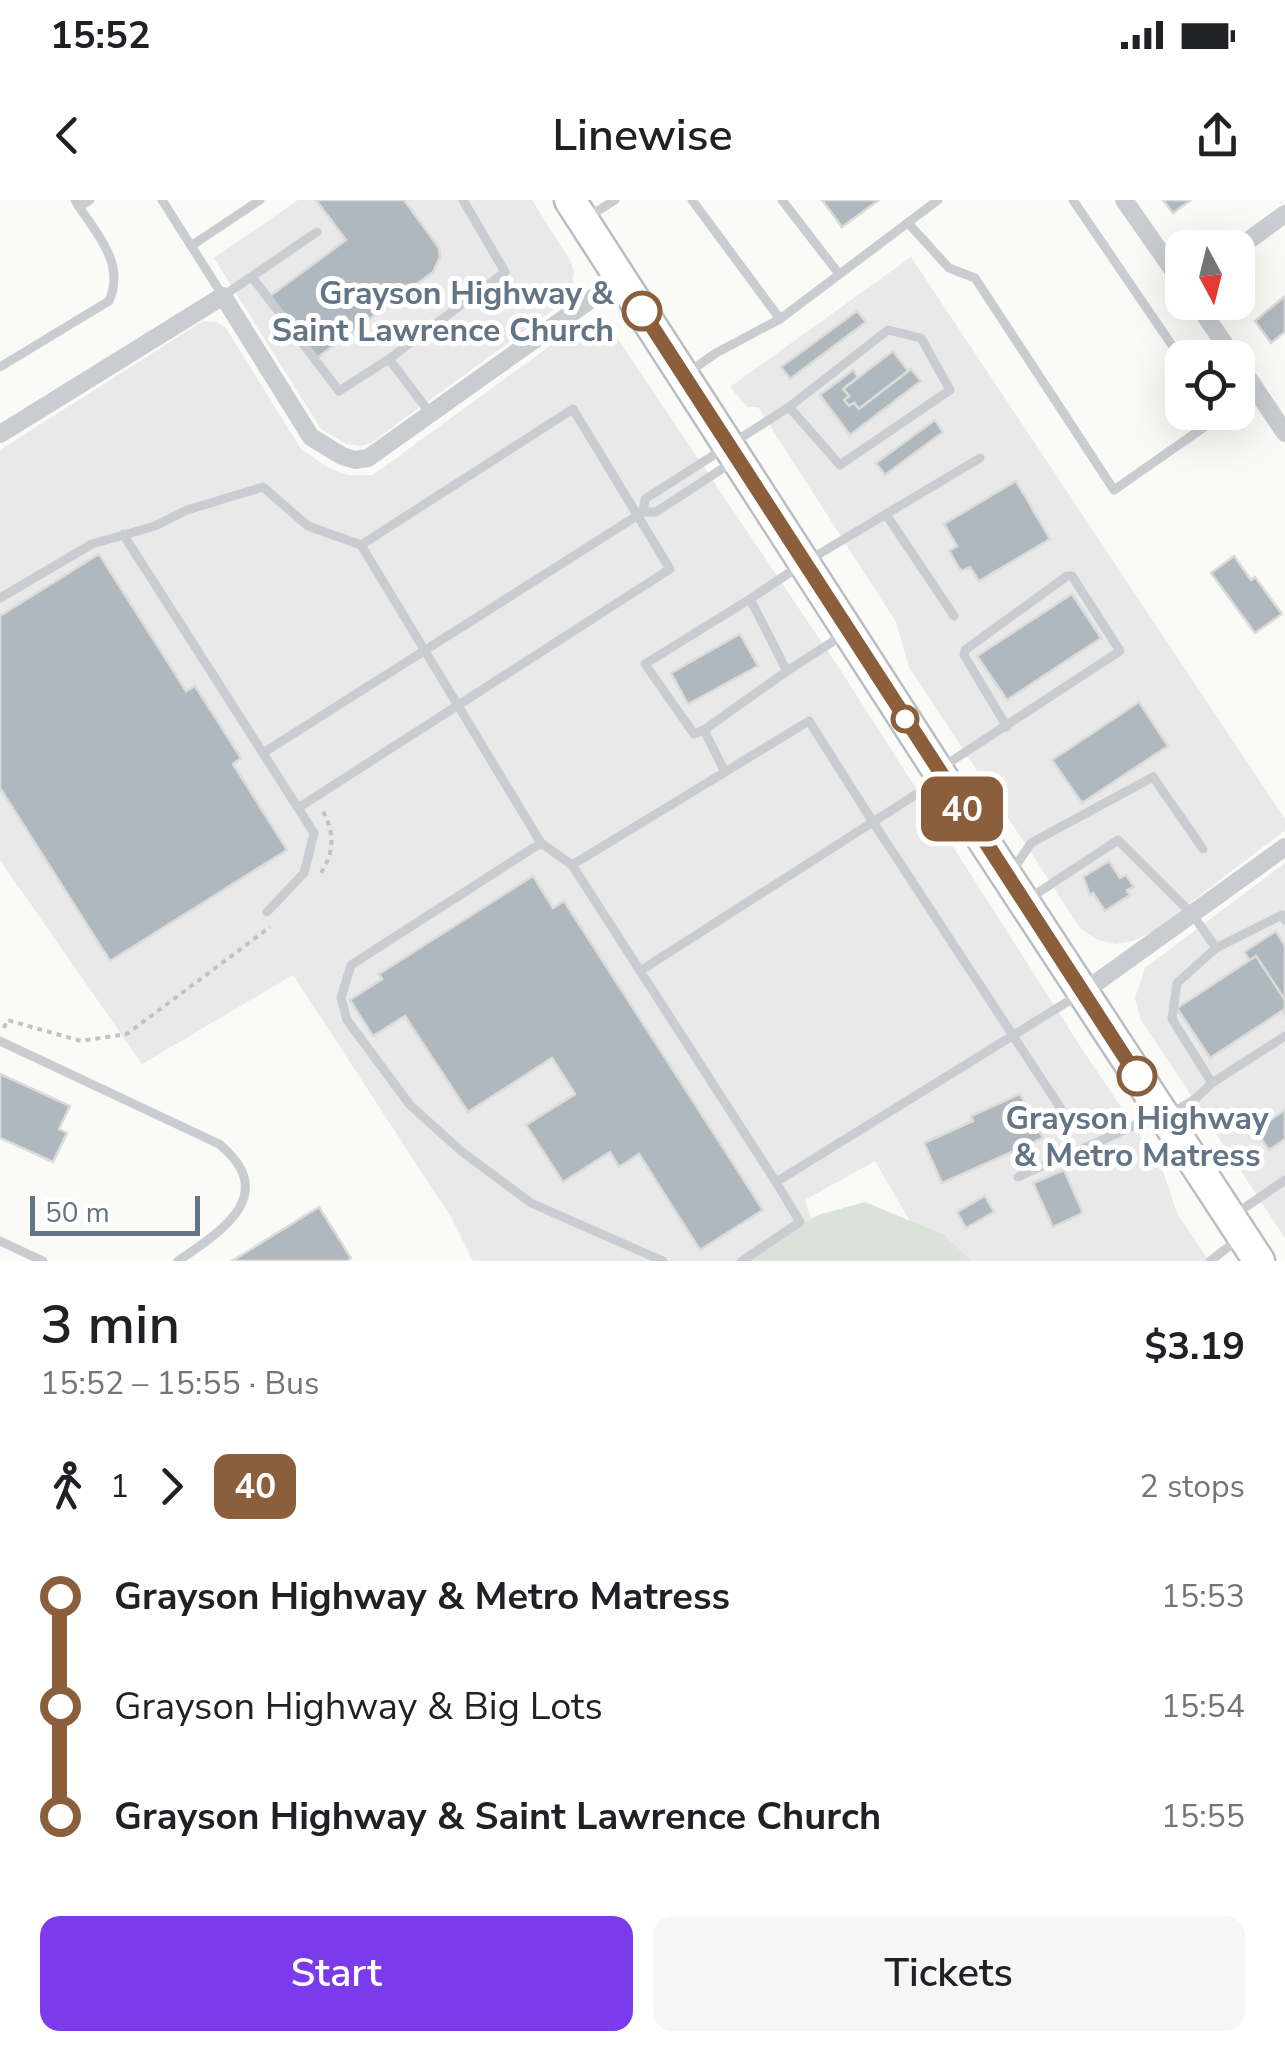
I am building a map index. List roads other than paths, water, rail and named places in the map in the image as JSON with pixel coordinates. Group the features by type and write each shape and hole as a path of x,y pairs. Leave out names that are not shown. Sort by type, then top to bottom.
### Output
{"main road":[{"path":"577,210 939,774 1244,1238"}],"street":[{"path":"1124,200 1165,259"},
{"path":"1255,236 1285,214"},
{"path":"0,434 223,296 311,437 326,450 355,460 368,458 620,278"},
{"path":"1255,388 1285,433"},
{"path":"1082,993 1285,846"}],"lane":[{"path":"0,367 109,301 115,288 115,272 107,249 77,204 90,200"},
{"path":"162,200 223,296 317,232"},
{"path":"252,276 338,391 389,359 506,272 463,200"},
{"path":"577,210 615,200"},
{"path":"692,200 780,319"},
{"path":"782,200 840,274"},
{"path":"684,376 716,353 780,319 938,200"},
{"path":"1073,200 1168,340"},
{"path":"191,246 255,201"},
{"path":"908,223 949,268 975,278 1114,490 1200,430"},
{"path":"262,753 641,513 656,512 789,407 888,330 922,338 950,385 947,395 840,466 789,407"},
{"path":"389,359 430,413"},
{"path":"298,808 670,569 641,513 574,408 360,545"},
{"path":"641,513 646,499 733,452"},
{"path":"849,631 694,734 645,664 980,458"},
{"path":"0,598 92,544 263,487 308,526 360,545 541,844 572,865 800,1222 742,1261"},
{"path":"886,516 954,616"},
{"path":"123,534 314,833 304,872 267,912"},
{"path":"640,971 874,822 1120,651 1072,576 966,650 964,655 1007,727"},
{"path":"750,599 786,671"},
{"path":"572,865 809,721 1069,1121"},
{"path":"704,730 724,772"},
{"path":"1015,890 1031,843 1153,777 1203,849"},
{"path":"1015,890 1118,840 1193,915 1216,948"},
{"path":"541,844 351,965 342,998 347,1020 410,1105 461,1150 531,1203 663,1261"},
{"path":"1212,1083 1172,1019 1177,983 1216,948 1282,915 1285,920"},
{"path":"776,1182 1082,993"},
{"path":"1018,1177 1195,1099 1212,1083 1285,1036"},
{"path":"0,1039 219,1144 238,1160 244,1179 236,1214 226,1228 178,1261"},
{"path":"1210,1261 1244,1238 1285,1180"},
{"path":"0,1241 43,1261"}],"place":[{"name":"Grayson Highway & Saint Lawrence Church","path":"642,311"},
{"name":"Grayson Highway & Metro Matress","path":"1137,1076"}]}
